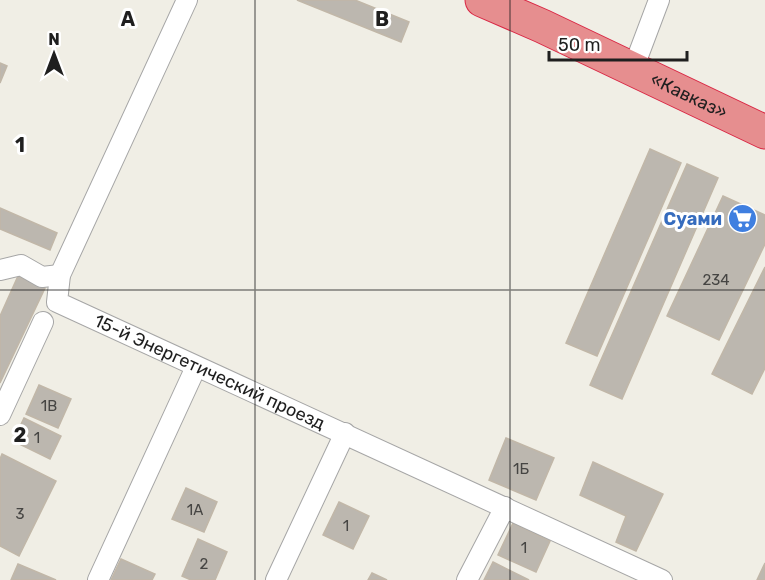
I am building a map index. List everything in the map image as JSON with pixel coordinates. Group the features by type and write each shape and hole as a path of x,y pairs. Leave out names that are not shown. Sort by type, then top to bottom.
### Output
{"highway":[{"name":"«Кавказ»","path":"482,0 765,132"}],"street":[{"name":"15-й Энергетический проезд","path":"187,0 60,275 57,302 505,507 655,579"},
{"path":"633,69 659,0"},
{"path":"0,270 21,265 42,277 60,275"},
{"path":"0,415 43,322"},
{"path":"98,580 196,367"},
{"path":"276,580 345,433"},
{"path":"467,580 505,507"}],"building":[{"path":"297,0 355,0 409,22 401,42"},
{"path":"0,63 7,66 0,83"},
{"path":"650,149 681,163 597,356 566,343"},
{"path":"687,164 718,178 622,399 590,385"},
{"path":"723,196 765,215 765,244 719,340 667,316"},
{"path":"0,208 57,233 50,250 0,229"},
{"path":"765,267 765,368 752,394 712,374"},
{"path":"18,276 45,288 0,383 0,316"},
{"path":"39,385 71,399 58,428 26,414"},
{"path":"24,418 61,436 50,459 13,441"},
{"path":"506,438 554,458 536,500 489,480"},
{"path":"2,454 56,481 19,556 0,546 0,459"},
{"path":"593,462 663,494 636,551 616,542 626,516 580,495"},
{"path":"186,488 217,502 204,532 172,519"},
{"path":"339,502 369,516 353,549 323,535"},
{"path":"513,523 550,541 536,572 498,555"},
{"path":"198,539 227,552 215,580 191,580 182,576"},
{"path":"121,559 155,574 152,580 111,580"},
{"path":"493,562 529,580 484,580"},
{"path":"765,563 765,580 757,580"},
{"path":"18,564 56,580 11,580"},
{"path":"372,573 387,580 368,580"}],"place":[{"name":"Суами","path":"743,219"}]}
